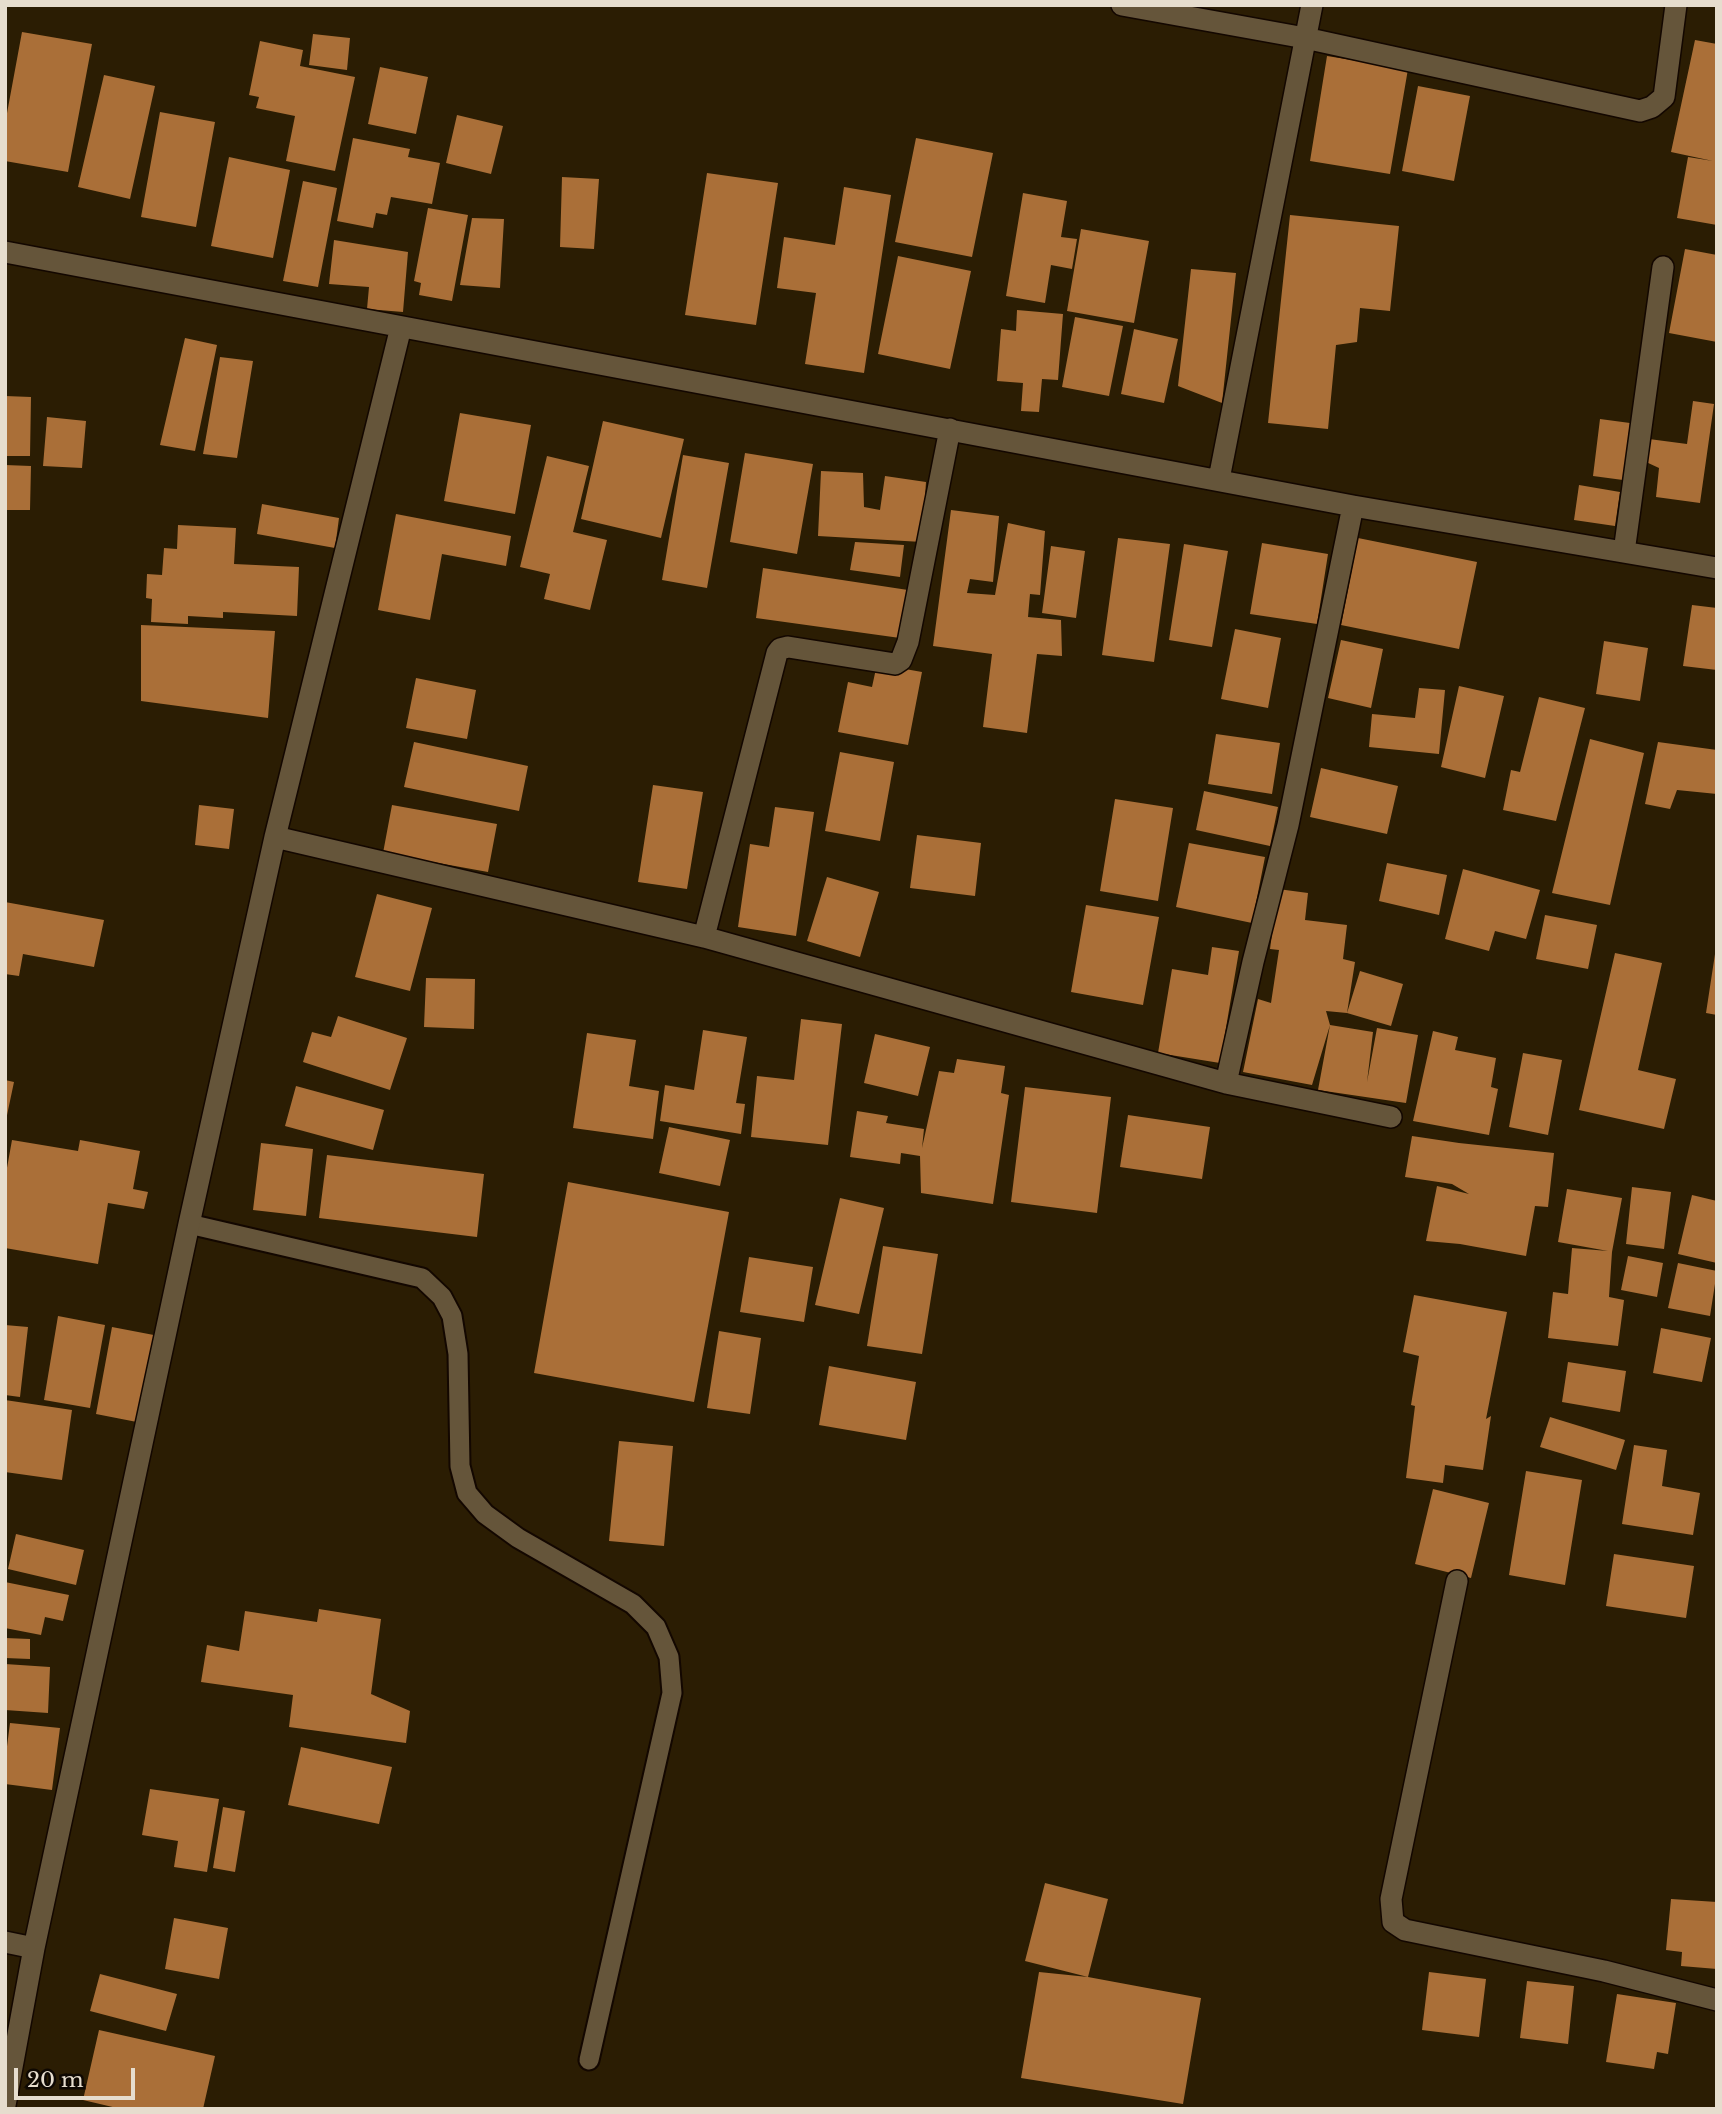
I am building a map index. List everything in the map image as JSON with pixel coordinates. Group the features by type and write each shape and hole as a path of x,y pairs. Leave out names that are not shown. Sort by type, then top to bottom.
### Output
{"street":[{"path":"1122,5 1305,38 1640,111 1652,107 1664,97 1676,5"},
{"path":"1219,479 1312,5"},
{"path":"5,251 1353,506 1717,568"},
{"path":"1624,552 1663,267"},
{"path":"5,2105 34,1948 189,1224 275,838 401,327"},
{"path":"704,937 777,653 788,647 895,664 901,660 908,642 950,429"},
{"path":"1226,1083 1288,825 1353,506"},
{"path":"275,838 704,937 1226,1083 1391,1117"},
{"path":"1457,1581 1391,1899 1393,1923 1405,1930 1604,1971 1717,2000"},
{"path":"5,1942 34,1948"}],"lane":[{"path":"189,1224 422,1278 442,1297 452,1316 458,1354 460,1466 467,1493 485,1514 518,1538 633,1604 656,1627 669,1657 672,1693 589,2060"}],"building":[{"path":"22,32 92,44 68,172 5,161 5,124"},
{"path":"313,34 350,38 347,70 309,65"},
{"path":"1695,40 1717,44 1717,225 1677,218 1688,157 1713,161 1671,152"},
{"path":"260,41 303,50 300,66 355,77 335,171 286,161 295,116 256,108 259,97 249,95"},
{"path":"1327,56 1408,69 1390,174 1310,161"},
{"path":"380,67 428,77 416,134 368,124"},
{"path":"104,75 155,86 130,199 78,187"},
{"path":"1418,86 1470,96 1454,181 1402,171"},
{"path":"160,112 215,122 196,227 141,217"},
{"path":"457,115 503,126 491,174 446,163"},
{"path":"353,138 410,149 408,157 440,163 432,204 391,197 387,215 376,213 373,228 337,221"},
{"path":"916,138 993,153 972,257 895,242"},
{"path":"229,157 290,170 273,258 211,246"},
{"path":"707,173 778,183 756,325 685,315"},
{"path":"562,177 599,179 594,249 560,247"},
{"path":"303,181 337,188 318,287 283,281"},
{"path":"844,187 891,195 864,373 805,364 816,293 777,288 784,237 835,245"},
{"path":"1023,193 1067,201 1061,237 1077,239 1072,269 1051,265 1045,303 1006,296"},
{"path":"428,208 468,215 452,301 419,295 421,283 414,281"},
{"path":"1290,215 1399,226 1390,311 1360,308 1357,342 1336,345 1328,429 1268,423"},
{"path":"472,218 504,219 500,288 460,285"},
{"path":"1081,229 1149,241 1134,323 1067,311"},
{"path":"334,240 408,252 403,312 367,309 369,287 329,284"},
{"path":"1685,249 1717,255 1717,342 1669,333"},
{"path":"898,256 971,271 950,369 878,354"},
{"path":"1191,269 1236,273 1222,403 1178,386"},
{"path":"1017,310 1063,314 1058,380 1042,379 1039,412 1021,411 1023,383 997,381 1001,329 1016,331"},
{"path":"1075,317 1123,326 1109,396 1062,387"},
{"path":"1134,329 1178,339 1164,403 1121,394"},
{"path":"185,338 217,345 195,451 160,445"},
{"path":"220,357 253,361 237,458 203,454"},
{"path":"5,396 31,397 30,456 5,456"},
{"path":"1693,401 1714,404 1700,503 1656,497 1659,468 1646,462 1649,439 1687,444"},
{"path":"460,413 531,425 515,514 444,501"},
{"path":"47,417 86,421 82,468 43,466"},
{"path":"1600,419 1630,423 1623,480 1593,476"},
{"path":"603,421 684,439 661,538 581,519"},
{"path":"745,453 813,464 797,554 730,542"},
{"path":"683,455 729,463 707,588 662,580"},
{"path":"547,456 589,466 573,532 607,540 590,610 544,599 550,574 520,567"},
{"path":"5,465 31,466 30,510 5,510"},
{"path":"821,471 863,473 864,507 880,510 885,476 926,482 922,542 818,536"},
{"path":"1579,485 1620,492 1615,526 1574,520"},
{"path":"262,504 339,518 335,548 257,534"},
{"path":"951,510 999,516 993,582 970,579 967,593 995,595 1008,523 1045,531 1040,595 1030,594 1028,617 1061,620 1062,656 1037,654 1027,733 983,727 992,654 933,646"},
{"path":"396,514 511,536 506,566 442,554 430,620 378,610"},
{"path":"178,525 236,528 234,564 299,567 297,616 223,612 223,618 188,616 188,624 151,622 152,599 146,598 147,574 162,575 164,548 177,549"},
{"path":"1118,538 1170,544 1154,662 1102,655"},
{"path":"1358,538 1477,562 1459,649 1341,625"},
{"path":"855,542 904,545 900,577 850,570"},
{"path":"1262,543 1328,554 1317,624 1250,614"},
{"path":"1184,544 1228,551 1212,647 1169,640"},
{"path":"1051,546 1085,551 1076,618 1042,613"},
{"path":"763,568 908,590 900,638 756,618"},
{"path":"1692,605 1717,608 1717,670 1683,666"},
{"path":"141,625 275,631 268,718 141,701"},
{"path":"1235,629 1281,638 1268,708 1221,699"},
{"path":"1341,640 1383,649 1371,708 1328,698"},
{"path":"1604,641 1648,648 1640,701 1596,694"},
{"path":"877,664 922,672 908,745 838,732 848,682 872,687"},
{"path":"416,678 476,690 467,739 406,728"},
{"path":"1459,686 1504,696 1485,778 1441,767"},
{"path":"1419,688 1445,690 1439,754 1369,747 1372,714 1415,718"},
{"path":"1539,697 1585,708 1556,821 1503,810 1511,770 1520,772"},
{"path":"1216,734 1280,743 1272,794 1208,784"},
{"path":"1590,739 1644,753 1610,905 1552,893"},
{"path":"414,742 528,766 519,811 404,787"},
{"path":"1658,742 1717,750 1717,794 1677,790 1670,809 1645,804"},
{"path":"840,752 894,762 880,841 825,831"},
{"path":"1321,768 1398,786 1387,834 1310,817"},
{"path":"653,785 703,792 687,889 638,882"},
{"path":"1204,791 1278,807 1270,846 1196,830"},
{"path":"1115,799 1173,808 1158,901 1100,891"},
{"path":"199,805 234,809 229,849 195,845"},
{"path":"392,805 497,824 488,872 383,853"},
{"path":"775,807 814,812 796,936 738,927 750,844 769,847"},
{"path":"917,835 981,843 975,896 910,888"},
{"path":"1189,843 1265,857 1252,923 1176,907"},
{"path":"1387,863 1447,875 1439,915 1379,901"},
{"path":"1463,869 1540,890 1526,939 1495,931 1489,951 1445,939"},
{"path":"827,877 879,892 860,957 807,941"},
{"path":"1278,889 1308,893 1305,920 1347,925 1343,959 1355,962 1347,1013 1326,1011 1330,1025 1312,1085 1243,1072 1258,999 1271,1003 1279,950 1270,949"},
{"path":"377,894 432,908 410,991 355,977"},
{"path":"5,902 104,920 94,967 23,954 19,976 5,974"},
{"path":"1086,905 1159,917 1143,1005 1071,992"},
{"path":"1545,915 1597,925 1588,969 1536,959"},
{"path":"1212,947 1239,951 1220,1063 1158,1053 1172,969 1208,975"},
{"path":"1615,953 1662,963 1638,1070 1676,1079 1664,1129 1579,1110"},
{"path":"1717,954 1717,1015 1706,1013"},
{"path":"1360,971 1403,984 1391,1026 1347,1013"},
{"path":"426,978 475,979 474,1029 424,1027"},
{"path":"338,1016 407,1038 390,1090 303,1062 312,1032 331,1037"},
{"path":"801,1019 842,1024 828,1145 751,1137 757,1076 794,1080"},
{"path":"1330,1025 1373,1032 1367,1082 1377,1028 1418,1035 1406,1103 1318,1090"},
{"path":"703,1030 747,1037 736,1103 745,1104 741,1134 660,1121 665,1085 694,1090"},
{"path":"1433,1031 1458,1037 1455,1050 1496,1058 1491,1087 1498,1089 1489,1135 1413,1121"},
{"path":"587,1033 636,1040 629,1086 659,1091 653,1139 573,1128"},
{"path":"875,1034 930,1047 918,1096 864,1083"},
{"path":"1523,1053 1562,1060 1548,1135 1509,1127"},
{"path":"957,1059 1005,1066 1001,1093 1009,1095 993,1204 921,1193 920,1156 901,1153 900,1164 850,1157 857,1111 888,1116 886,1123 924,1129 922,1148 939,1071 954,1073"},
{"path":"5,1080 14,1082 6,1120 5,1119"},
{"path":"296,1086 384,1110 373,1150 285,1126"},
{"path":"1025,1087 1111,1097 1097,1213 1011,1202"},
{"path":"1128,1115 1210,1127 1202,1179 1120,1167"},
{"path":"669,1127 730,1140 720,1186 659,1173"},
{"path":"1412,1136 1554,1153 1548,1207 1535,1206 1526,1256 1426,1241 1437,1186 1469,1194 1452,1184 1405,1177"},
{"path":"12,1140 78,1151 80,1140 140,1151 133,1189 148,1192 144,1209 108,1203 98,1264 5,1248 5,1179"},
{"path":"261,1143 313,1149 306,1216 253,1210"},
{"path":"327,1155 484,1174 477,1237 319,1218"},
{"path":"568,1182 729,1212 694,1402 534,1373"},
{"path":"1632,1187 1671,1192 1664,1249 1626,1244"},
{"path":"1567,1189 1622,1198 1612,1252 1609,1297 1624,1300 1618,1346 1548,1338 1553,1292 1568,1294 1572,1248 1608,1251 1558,1242"},
{"path":"1692,1195 1717,1201 1717,1263 1678,1254"},
{"path":"840,1198 884,1208 859,1314 815,1305"},
{"path":"883,1246 938,1254 922,1354 867,1346"},
{"path":"1628,1256 1663,1263 1657,1297 1621,1290"},
{"path":"749,1257 813,1267 804,1322 740,1312"},
{"path":"1678,1263 1717,1271 1710,1316 1668,1308"},
{"path":"1414,1295 1507,1312 1486,1419 1491,1416 1483,1470 1445,1465 1443,1483 1406,1478 1415,1406 1411,1405 1419,1356 1403,1352"},
{"path":"58,1316 105,1325 90,1408 44,1400"},
{"path":"5,1325 28,1327 20,1397 5,1395"},
{"path":"112,1327 159,1336 142,1423 96,1414"},
{"path":"1661,1328 1711,1338 1702,1382 1653,1373"},
{"path":"719,1331 761,1338 750,1414 707,1408"},
{"path":"1568,1362 1626,1371 1620,1412 1562,1402"},
{"path":"829,1366 916,1382 906,1440 819,1425"},
{"path":"5,1400 72,1410 62,1480 5,1472"},
{"path":"1550,1417 1625,1440 1616,1470 1540,1447"},
{"path":"619,1441 673,1446 664,1546 609,1541"},
{"path":"1634,1445 1667,1450 1662,1486 1700,1493 1693,1535 1622,1524"},
{"path":"1526,1471 1582,1480 1565,1585 1509,1575"},
{"path":"1433,1489 1489,1503 1471,1578 1415,1564"},
{"path":"16,1534 84,1550 76,1585 8,1569"},
{"path":"1614,1554 1694,1566 1686,1618 1606,1606"},
{"path":"5,1582 69,1595 63,1621 45,1617 41,1635 5,1628"},
{"path":"319,1609 381,1619 371,1694 410,1711 406,1743 289,1727 293,1695 201,1682 207,1645 239,1651 245,1611 317,1622"},
{"path":"5,1638 30,1639 30,1659 5,1658"},
{"path":"5,1664 50,1667 48,1713 5,1710"},
{"path":"10,1723 60,1728 52,1790 5,1784"},
{"path":"301,1747 392,1767 379,1824 288,1805"},
{"path":"150,1789 219,1799 207,1872 174,1867 178,1841 142,1835"},
{"path":"223,1807 245,1811 235,1872 213,1868"},
{"path":"1045,1883 1108,1899 1088,1977 1025,1961"},
{"path":"1671,1899 1717,1902 1717,1969 1681,1966 1682,1952 1666,1950"},
{"path":"174,1918 228,1928 219,1979 165,1969"},
{"path":"1039,1972 1088,1977 1201,1998 1183,2104 1021,2078"},
{"path":"1429,1972 1486,1979 1479,2037 1422,2030"},
{"path":"100,1974 177,1994 166,2031 90,2011"},
{"path":"1527,1981 1574,1986 1568,2044 1520,2038"},
{"path":"1617,1994 1676,2003 1668,2054 1657,2052 1654,2069 1606,2062"},
{"path":"99,2030 215,2056 203,2109 121,2109 83,2100"}]}
